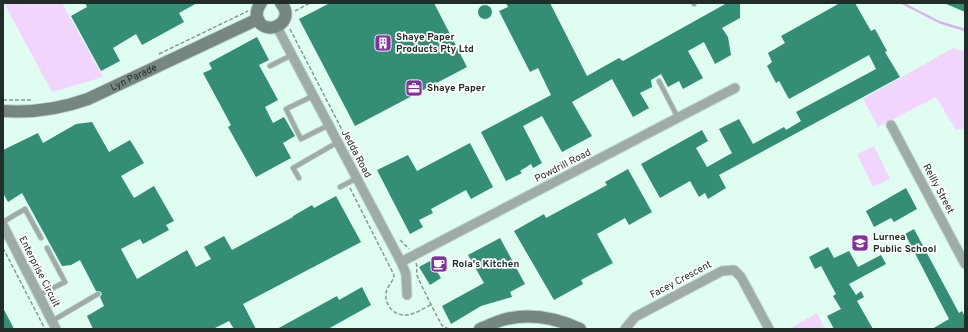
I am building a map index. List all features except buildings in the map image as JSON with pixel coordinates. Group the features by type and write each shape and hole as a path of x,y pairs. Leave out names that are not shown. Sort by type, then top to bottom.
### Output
{"street":[{"path":"256,6 260,23 268,28 277,27 284,20 287,6"},
{"name":"Lyn Parade","path":"3,111 34,111 52,109 71,105 88,99 258,19"},
{"name":"Jedda Road","path":"277,27 401,262 406,274 407,295"},
{"name":"Powdrill Road","path":"401,262 735,88"},
{"name":"Reilly Street","path":"891,125 962,251 965,264"},
{"name":"Enterprise Circuit","path":"3,225 54,325"},
{"name":"Facey Crescent","path":"625,329 634,317 722,271 734,270 741,277 769,329"},
{"path":"480,329 505,319 528,315 564,322 580,329"}],"lane":[{"path":"270,66 292,55"},
{"path":"659,81 678,118"},
{"path":"313,96 286,110 301,139 329,125"},
{"path":"299,178 293,168 338,142"},
{"path":"340,187 357,178"},
{"path":"3,222 25,208 41,238"},
{"path":"38,295 66,282 47,248"},
{"path":"54,325 98,294"}],"path":[{"path":"287,6 308,4 307,3"},
{"path":"155,56 256,6"},
{"path":"289,26 358,160"},
{"path":"3,100 38,100"},
{"path":"348,183 394,274 386,294 388,305 397,314 405,315 415,313 432,304"},
{"path":"397,235 400,241 408,248"},
{"path":"3,248 45,329"},
{"path":"418,266 417,275 442,325 450,329"}],"shaded area":[{"path":"4,3 62,3 103,77 52,92"},
{"path":"953,48 965,52 965,128 956,130 936,97 878,127 863,99"},
{"path":"874,146 890,179 873,187 857,154"},
{"path":"817,313 825,329 789,329"}],"waterway":[{"path":"902,3 939,22 965,30"}],"place":[{"name":"Shaye Paper Products Pty Ltd","path":"383,43"},
{"name":"Shaye Paper","path":"414,88"},
{"name":"Lurnea Public School","path":"860,243"},
{"name":"Rola's Kitchen","path":"439,264"}]}
